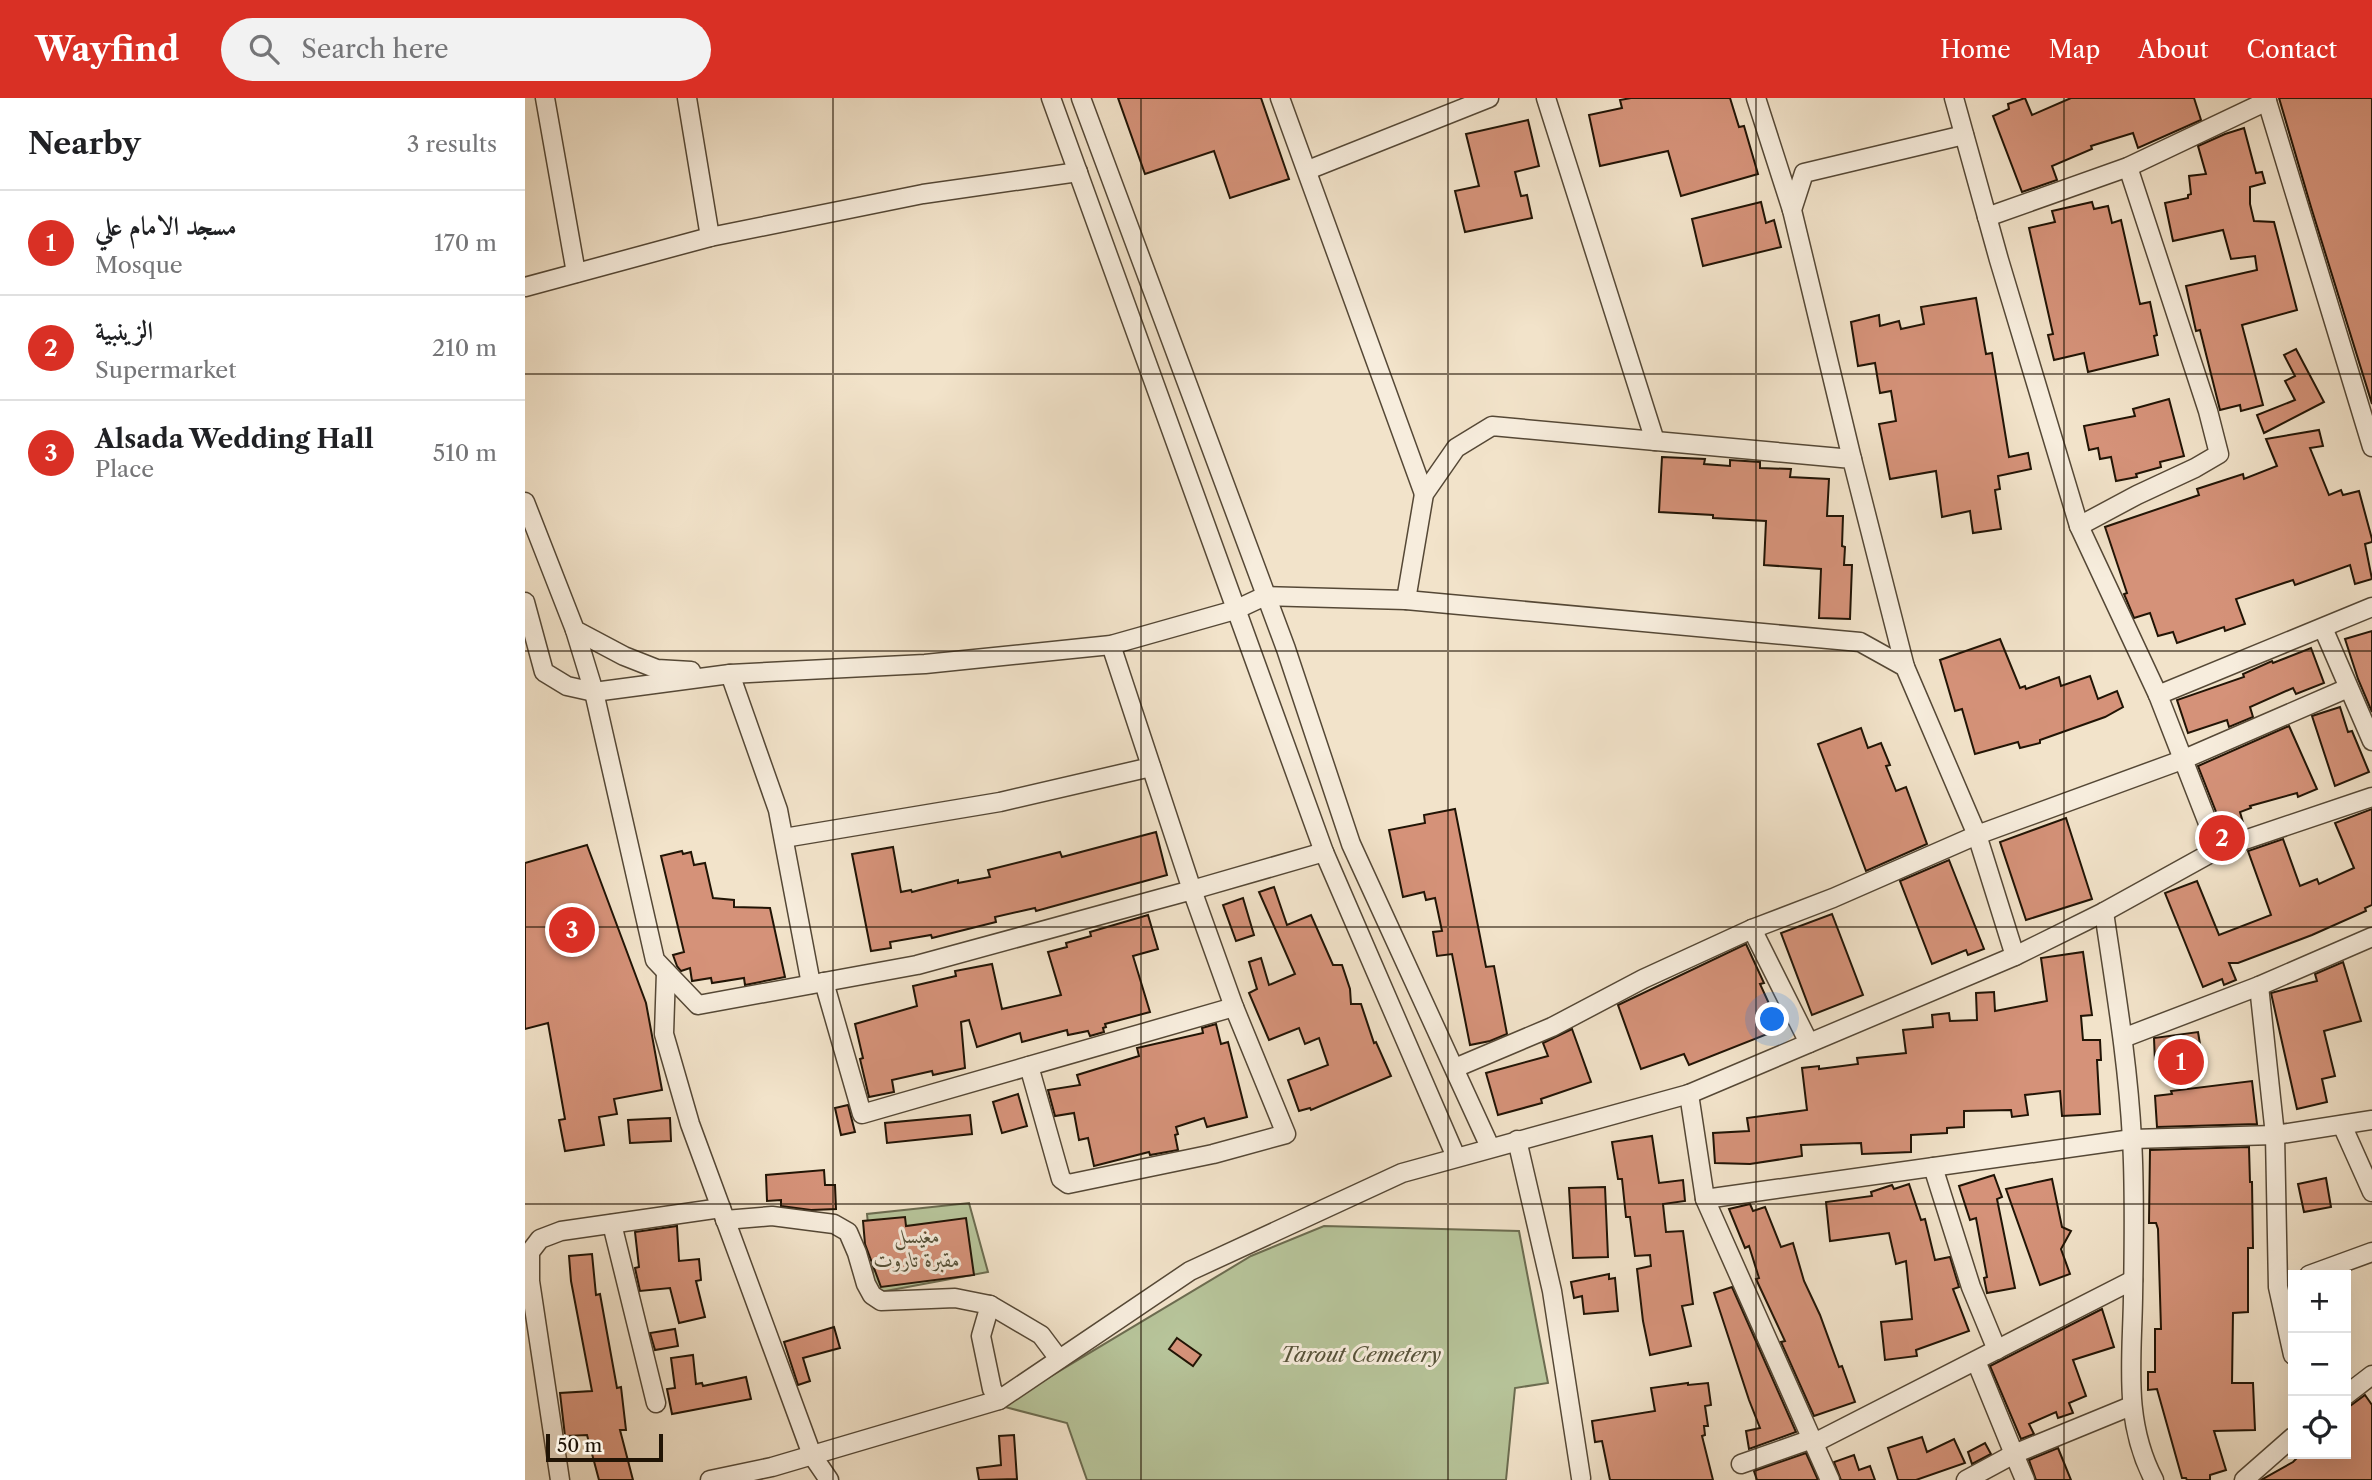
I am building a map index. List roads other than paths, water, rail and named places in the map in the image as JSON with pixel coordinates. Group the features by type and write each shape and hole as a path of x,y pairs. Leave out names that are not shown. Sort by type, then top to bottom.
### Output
{"street":[{"path":"545,98 576,273"},
{"path":"687,98 711,237"},
{"path":"1051,98 1324,852 1456,1157"},
{"path":"1081,98 1286,649 1351,844 1490,1147"},
{"path":"1280,98 1424,494"},
{"path":"1308,170 1489,98"},
{"path":"1546,98 1655,440"},
{"path":"1756,98 1792,210 1905,667 1977,835 2015,956"},
{"path":"1954,98 2079,526 2158,695 2218,849"},
{"path":"1987,217 2128,167 2266,100 2372,447"},
{"path":"1792,210 1804,173 1964,135"},
{"path":"2079,526 2219,454 2208,411 2128,167"},
{"path":"525,287 711,237 923,194 1078,172"},
{"path":"1406,600 1424,494 1456,448 1492,426 1852,458"},
{"path":"525,502 575,630 594,692 655,960 698,1005 917,965 1324,852"},
{"path":"525,603 544,672 567,686 594,692 730,674 925,664 1111,645 1235,610 1265,596 1406,600 1860,642 1905,667"},
{"path":"2158,695 2372,607"},
{"path":"2323,628 2372,741"},
{"path":"575,630 624,656 657,669 730,674"},
{"path":"1029,1066 1061,1179 1068,1184 1213,1154 1286,1134 1234,1007 1192,890 1111,645"},
{"path":"730,674 778,810 818,983 862,1114 1234,1007"},
{"path":"1455,1068 1552,1027 1643,979 1752,929 1833,898 1977,835 2182,760 2348,688"},
{"path":"783,838 1000,802 1151,767"},
{"path":"710,1480 772,1467 999,1399 1190,1271 1402,1173 1689,1094 2015,956 2104,912 2218,849 2372,797"},
{"path":"2104,912 2123,1038 2132,1139 2131,1406 2145,1462 2154,1480"},
{"path":"1752,929 1809,1043"},
{"path":"2123,1038 2259,986 2372,937"},
{"path":"666,972 664,1034 690,1124 812,1455 829,1480"},
{"path":"2259,986 2275,1135 2291,1333"},
{"path":"1689,1094 1705,1199 1831,1480"},
{"path":"1705,1199 2132,1139 2275,1135 2372,1120"},
{"path":"2342,1125 2372,1192"},
{"path":"1517,1140 1552,1290 1581,1478"},
{"path":"1933,1167 1971,1287 1997,1350"},
{"path":"560,1480 535,1326 530,1252 540,1239 561,1231 723,1214 772,1216 834,1224 848,1232 866,1284 872,1295 881,1301 955,1298 990,1305 1041,1335 1059,1359"},
{"path":"613,1224 656,1403"},
{"path":"2323,1270 2372,1252"},
{"path":"1741,1464 1813,1441 2133,1280"},
{"path":"990,1305 981,1336 992,1389 999,1399"},
{"path":"1976,1361 2025,1480"},
{"path":"2351,1391 2372,1375"},
{"path":"1966,1480 2014,1454 2131,1406"},
{"path":"2244,1480 2288,1441"}],"place":[{"name":"الزينبية","path":"2222,838"},
{"name":"Alsada Wedding Hall","path":"572,930"},
{"name":"مسجد الامام علي","path":"2181,1062"}],"park label":[{"name":"مغيسل مقبرة تاروت","path":"917,1247"},
{"name":"Tarout Cemetery","path":"1361,1354"}]}
